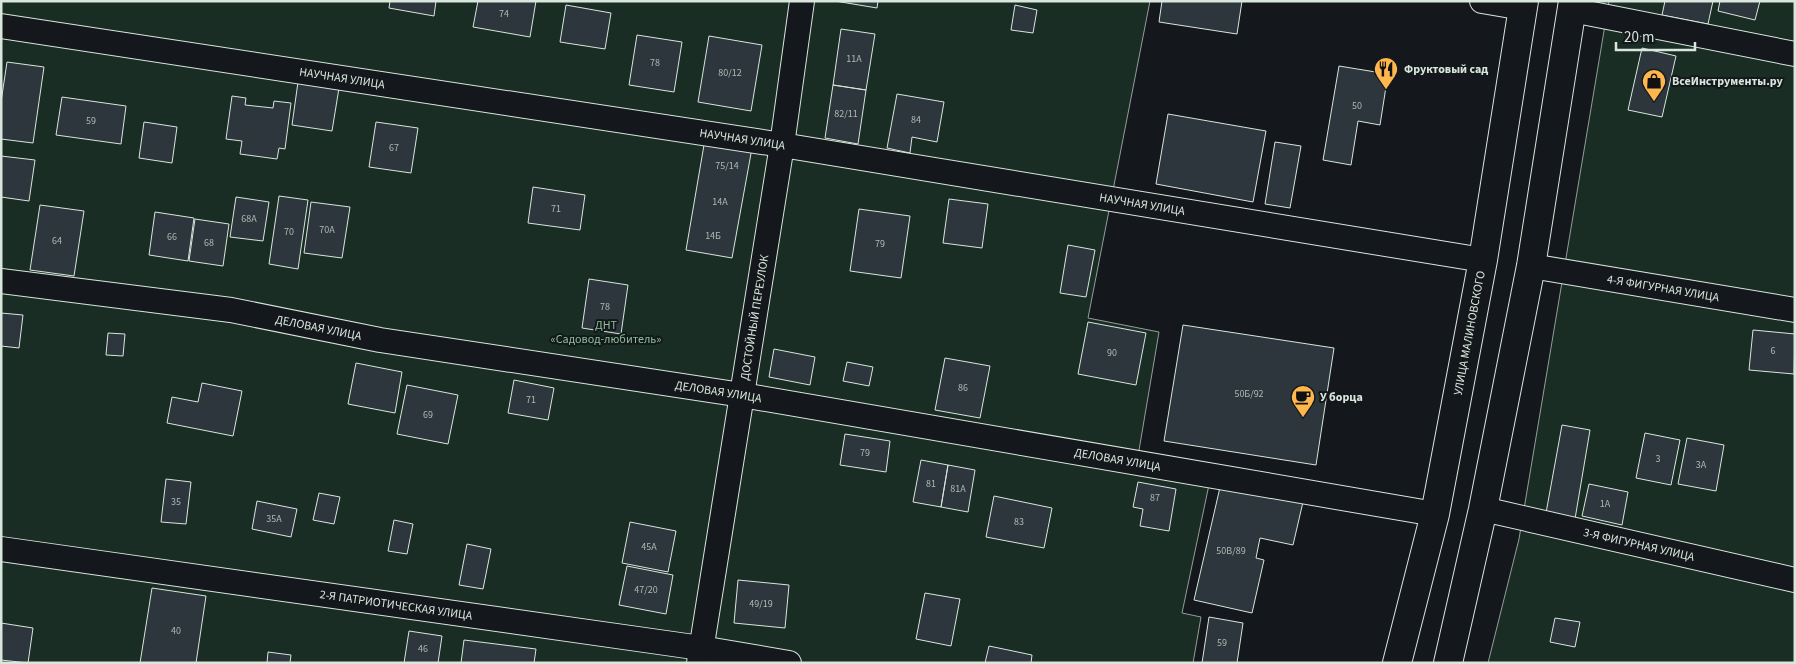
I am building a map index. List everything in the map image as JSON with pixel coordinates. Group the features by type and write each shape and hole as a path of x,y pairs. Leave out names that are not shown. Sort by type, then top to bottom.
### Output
{"highway":[{"name":"УЛИЦА МАЛИНОВСКОГО","path":"1398,663 1434,514 1483,260 1523,4"},
{"path":"1448,663 1483,509 1531,266 1572,6"}],"street":[{"name":"ДОСТОЙНЫЙ ПЕРЕУЛОК","path":"700,655 782,145 802,1"},
{"path":"1482,1 1523,4"},
{"path":"1572,6 1795,54"},
{"name":"НАУЧНАЯ УЛИЦА","path":"1,26 782,145 1483,260"},
{"name":"4-Я ФИГУРНАЯ УЛИЦА","path":"1531,266 1795,310"},
{"name":"ДЕЛОВАЯ УЛИЦА","path":"1,281 231,310 380,340 742,395 1434,514"},
{"name":"3-Я ФИГУРНАЯ УЛИЦА","path":"1483,509 1795,580"},
{"name":"2-Я ПАТРИОТИЧЕСКАЯ УЛИЦА","path":"1,549 700,655 789,663"}],"green space":[{"name":"ДНТ «Садовод-любитель»","path":"1,1 1150,1 1088,318 1159,332 1136,468 1210,480 1182,613 1201,617 1193,663 1,663"},
{"path":"1609,1 1795,1 1795,663 1488,663 1519,539"}],"building":[{"path":"390,1 436,1 434,16 389,8"},
{"path":"478,1 536,1 530,37 473,27"},
{"path":"835,1 878,1 877,8"},
{"path":"1162,1 1242,1 1237,34 1159,22"},
{"path":"1665,1 1713,1 1708,24 1662,15"},
{"path":"1720,1 1760,1 1755,20 1718,11"},
{"path":"566,5 611,13 605,49 560,42"},
{"path":"1015,5 1037,10 1033,33 1011,30"},
{"path":"841,29 875,34 866,90 833,85"},
{"path":"637,35 682,42 674,92 629,85"},
{"path":"709,36 762,45 751,111 698,102"},
{"path":"1642,48 1676,56 1662,117 1628,110"},
{"path":"7,62 44,67 33,143 1,139 1,102"},
{"path":"1339,66 1388,74 1380,125 1358,121 1351,165 1323,160"},
{"path":"298,82 339,88 332,131 292,125"},
{"path":"833,85 866,90 858,144 825,138"},
{"path":"897,94 944,102 937,142 912,137 910,153 887,148"},
{"path":"232,96 246,98 245,105 273,108 274,101 291,103 285,149 279,148 277,159 240,154 242,141 226,139"},
{"path":"62,97 126,106 121,144 56,135"},
{"path":"1168,114 1266,131 1253,202 1156,184"},
{"path":"144,122 177,127 172,163 139,158"},
{"path":"376,122 418,128 411,173 369,167"},
{"path":"705,139 752,148 732,258 686,250"},
{"path":"1275,142 1301,146 1290,208 1265,204"},
{"path":"1,156 35,160 29,201 1,197"},
{"path":"533,187 585,195 580,230 528,223"},
{"path":"279,196 308,200 298,269 269,264"},
{"path":"236,197 269,202 263,241 230,237"},
{"path":"949,199 988,204 982,248 943,243"},
{"path":"311,202 350,207 342,258 304,253"},
{"path":"40,205 84,211 74,276 30,270"},
{"path":"859,209 910,216 901,278 850,271"},
{"path":"155,212 194,218 188,261 149,255"},
{"path":"195,219 229,224 223,266 189,261"},
{"path":"1068,245 1095,250 1086,297 1060,293"},
{"path":"589,279 628,285 621,334 582,328"},
{"path":"1,313 23,315 19,348 1,346"},
{"path":"1088,322 1146,333 1136,385 1078,374"},
{"path":"1183,325 1334,348 1316,465 1164,441"},
{"path":"1753,330 1795,334 1794,374 1749,370"},
{"path":"108,333 125,334 123,356 106,355"},
{"path":"774,349 815,357 810,385 769,377"},
{"path":"945,358 990,366 980,418 935,410"},
{"path":"847,362 873,367 869,386 843,381"},
{"path":"356,363 402,372 395,413 348,404"},
{"path":"514,380 554,388 548,420 508,413"},
{"path":"202,383 242,391 233,436 167,423 172,397 198,402"},
{"path":"407,385 458,395 448,444 397,434"},
{"path":"1562,425 1590,430 1575,519 1546,513"},
{"path":"1645,433 1680,440 1671,485 1636,478"},
{"path":"845,434 890,441 886,472 840,465"},
{"path":"1687,438 1724,445 1716,491 1678,484"},
{"path":"921,460 948,465 941,507 913,502"},
{"path":"948,465 975,470 968,512 941,507"},
{"path":"166,479 191,482 186,524 161,522"},
{"path":"1138,482 1176,489 1169,531 1140,526 1143,509 1133,507"},
{"path":"1221,483 1303,502 1293,545 1260,538 1256,558 1264,560 1252,613 1194,600"},
{"path":"1589,484 1628,492 1622,525 1582,516"},
{"path":"319,493 340,497 334,524 313,520"},
{"path":"994,496 1052,508 1044,548 986,537"},
{"path":"257,501 297,509 291,537 252,529"},
{"path":"394,520 413,524 407,554 388,551"},
{"path":"630,522 676,531 668,572 622,563"},
{"path":"467,544 491,549 483,589 459,585"},
{"path":"627,566 673,575 666,614 619,605"},
{"path":"738,580 789,585 785,628 734,623"},
{"path":"152,588 206,596 196,663 140,663"},
{"path":"925,593 960,599 951,646 916,639"},
{"path":"1209,617 1243,623 1237,663 1202,663"},
{"path":"1555,618 1580,622 1575,647 1550,642"},
{"path":"1,623 33,628 28,663 1,660"},
{"path":"409,631 442,636 438,663 404,663"},
{"path":"464,640 536,649 534,663 461,663"},
{"path":"989,646 1032,655 1031,663 985,663"},
{"path":"268,652 291,655 290,663 267,663"}],"place":[{"name":"Фруктовый сад","path":"1386,90"},
{"name":"ВсеИнструменты.ру","path":"1654,102"},
{"name":"У борца","path":"1303,418"}]}
